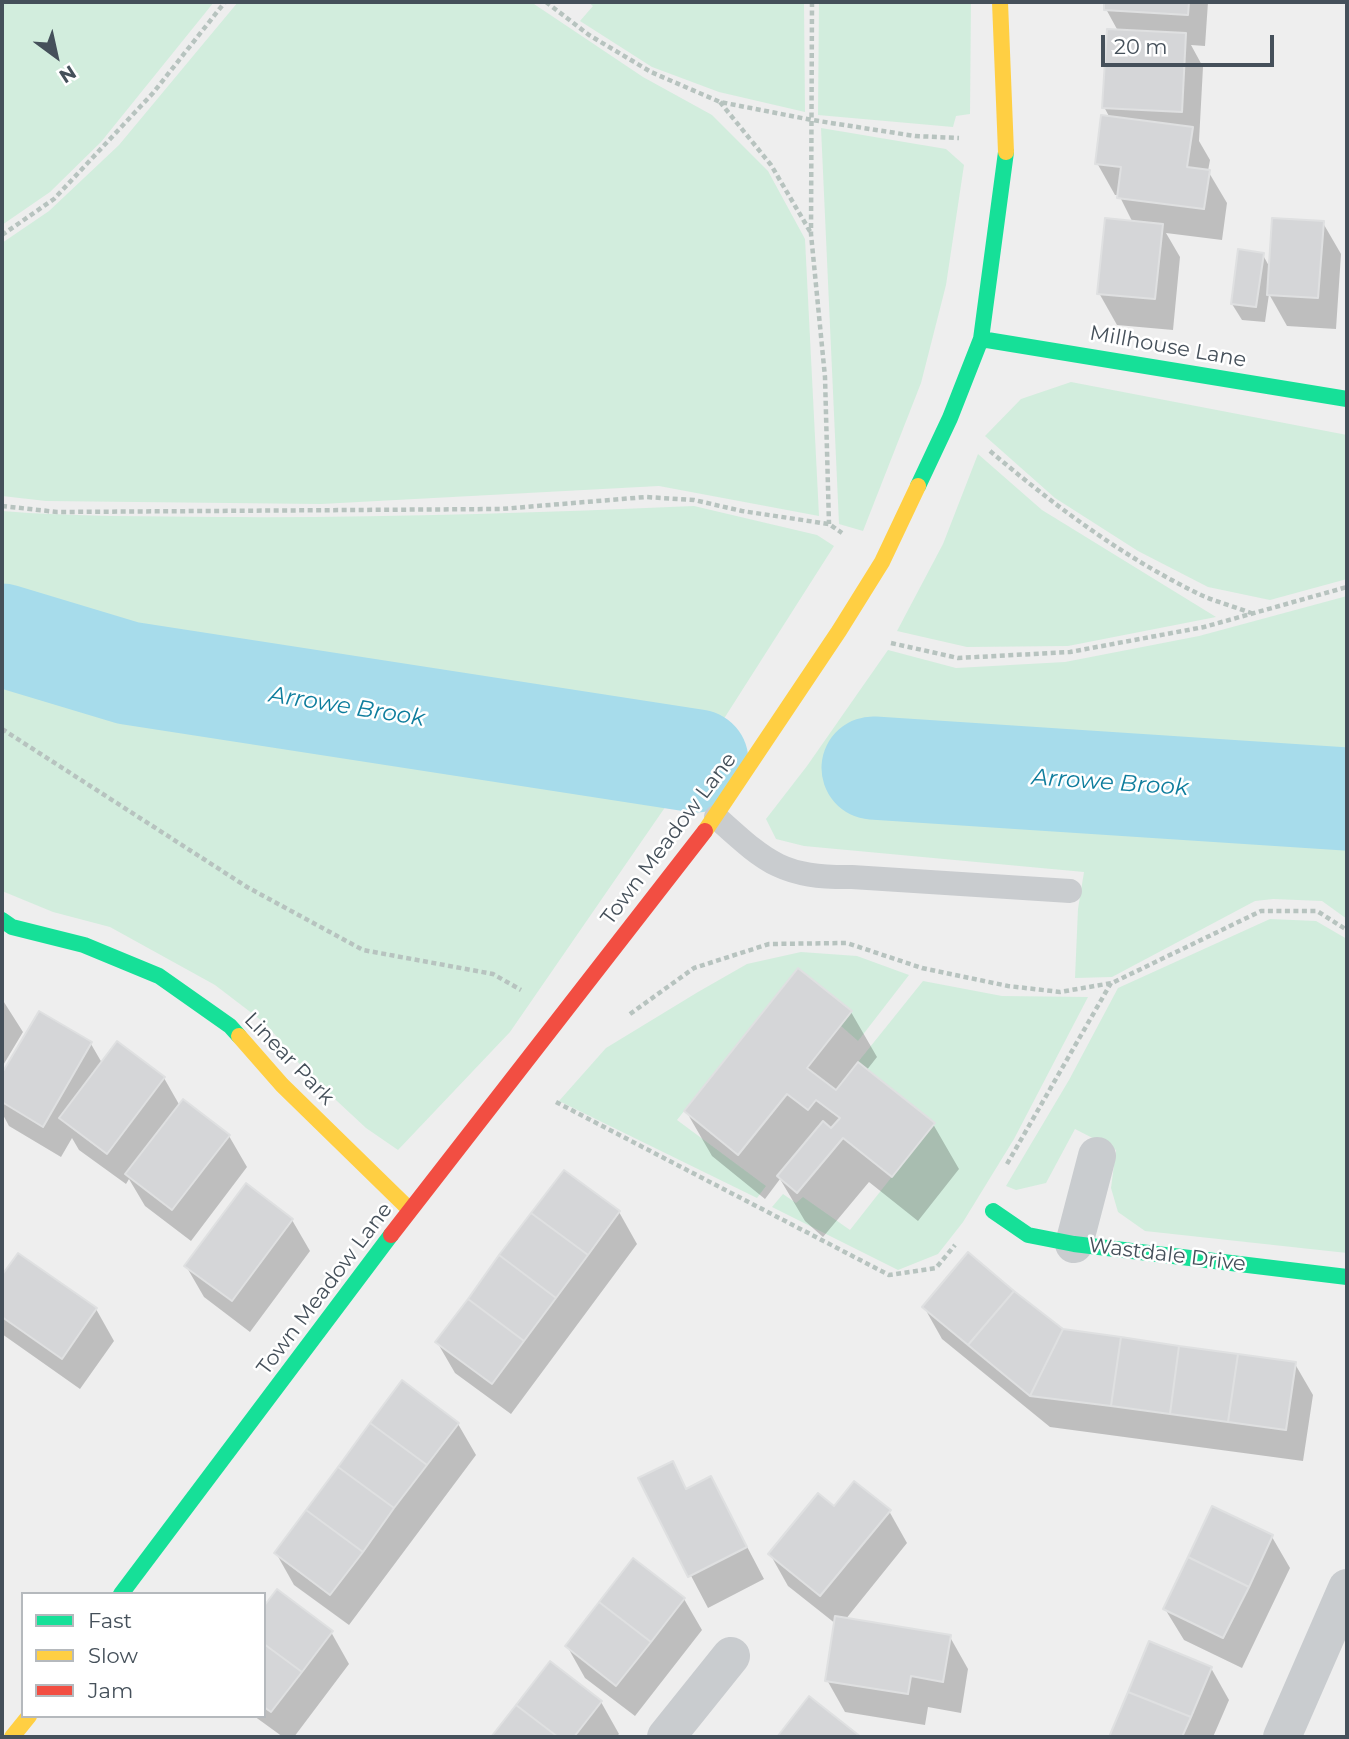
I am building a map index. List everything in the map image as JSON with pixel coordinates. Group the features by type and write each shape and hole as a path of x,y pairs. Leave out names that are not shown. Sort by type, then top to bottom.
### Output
{"street":[{"name":"Town Meadow Lane","path":"123,1592 410,1209 716,817 882,562 950,418 981,339 1007,144 1000,2"},
{"name":"Millhouse Lane","path":"981,339 1347,399"},
{"name":"Linear Park","path":"2,920 12,927 84,945 159,976 230,1026 282,1085 410,1209"},
{"path":"1074,1244 1097,1156"},
{"name":"Wastdale Drive","path":"993,1211 1028,1235 1074,1244 1347,1277"},
{"path":"1282,1737 1347,1588"},
{"path":"666,1737 731,1656"}],"lane":[{"path":"716,817 759,856 788,870 819,877 1070,891"}],"path":[{"path":"2,235 54,199 153,93 225,2"},
{"path":"546,2 589,35 640,66 720,102 915,136 963,138 1007,144"},
{"path":"812,2 811,234 825,377 829,524"},
{"path":"720,102 771,165 811,234"},
{"path":"950,418 1050,502 1135,559 1202,595 1252,614"},
{"path":"2,506 57,512 501,509 646,497 694,500 741,511 829,524 882,562"},
{"path":"839,631 958,658 1070,652 1203,627 1347,587"},
{"path":"2,729 247,887 363,950 493,974 523,992"},
{"path":"587,982 630,1014 694,968 769,944 847,943 922,968 1008,986 1060,992 1112,983 1261,911 1317,911 1347,930"},
{"path":"1003,1170 1112,983"},
{"path":"511,1080 889,1275 936,1268 970,1228 993,1211"}],"green space":[{"path":"2,2 214,2 101,142 50,192 2,225"},
{"path":"238,2 531,2 643,77 712,115 768,171 805,239 819,516 659,486 321,504 46,501 2,496 2,243 49,211 119,145"},
{"path":"588,2 804,2 805,112 719,92 652,67 580,21 593,6"},
{"path":"819,2 971,2 970,114 956,116 953,127 818,115"},
{"path":"821,128 946,149 964,165 946,285 921,383 863,531 839,524"},
{"path":"1071,382 1347,435 1347,579 1270,600 1208,587 1138,551 1055,498 985,436 1021,399"},
{"path":"978,454 1042,510 1216,617 1068,646 967,647 897,631 943,544"},
{"path":"694,506 817,535 834,546 697,761 510,1032 398,1150 366,1128 308,1074 266,1024 215,985 110,927 53,912 2,891 2,511 111,516 338,517"},
{"path":"1347,596 1347,919 1322,901 1255,901 1112,977 1075,978 1078,909 1084,872 804,846 776,839 766,819 807,766 888,650 956,668 1065,662 1199,636"},
{"path":"1270,919 1316,921 1347,939 1347,1253 1145,1231 1118,1212 1111,1188 1116,1150 1075,1129 1046,1183 1016,1190 1006,1186 1069,1080 1118,988"},
{"path":"801,952 857,956 909,975 858,1041 841,1026 852,1011 798,968 677,1120 766,1186 757,1198 559,1101 606,1048 747,964"},
{"path":"923,981 1002,996 1088,997 1014,1139 963,1222 938,1254 898,1270 772,1207 783,1194 796,1203 803,1197 850,1230 934,1123 858,1062"}],"building":[{"path":"1104,2 1189,2 1188,15 1104,10"},
{"path":"1107,29 1186,33 1182,112 1102,108"},
{"path":"1101,115 1193,127 1187,167 1210,170 1204,209 1117,198 1121,167 1095,164"},
{"path":"1105,218 1163,224 1155,299 1097,294"},
{"path":"1272,218 1324,221 1318,298 1267,295"},
{"path":"1238,249 1264,253 1256,307 1231,304"},
{"path":"798,968 852,1011 807,1068 836,1090 858,1062 935,1123 892,1177 843,1138 797,1193 777,1176 823,1121 831,1128 840,1118 816,1100 808,1110 787,1094 738,1155 684,1111"},
{"path":"39,1011 92,1042 43,1127 2,1102 2,1073"},
{"path":"117,1041 165,1077 107,1154 59,1118"},
{"path":"183,1099 230,1135 172,1210 125,1174"},
{"path":"564,1170 620,1211 588,1255 531,1213"},
{"path":"246,1183 293,1219 232,1301 184,1266"},
{"path":"531,1213 588,1255 556,1298 499,1255"},
{"path":"968,1252 1014,1291 968,1345 922,1307"},
{"path":"18,1253 97,1308 62,1359 2,1317 2,1275"},
{"path":"499,1255 556,1298 524,1341 468,1299"},
{"path":"1014,1291 1063,1329 1030,1396 968,1345"},
{"path":"468,1299 524,1341 492,1384 435,1342"},
{"path":"1063,1329 1121,1337 1111,1406 1030,1396"},
{"path":"1121,1337 1179,1346 1170,1414 1111,1406"},
{"path":"1179,1346 1238,1354 1228,1422 1170,1414"},
{"path":"1238,1354 1296,1362 1286,1430 1228,1422"},
{"path":"402,1380 459,1423 427,1465 370,1423"},
{"path":"370,1423 427,1465 394,1508 338,1467"},
{"path":"673,1461 686,1489 711,1476 747,1547 688,1577 638,1478"},
{"path":"338,1467 394,1508 363,1552 306,1510"},
{"path":"854,1481 891,1510 820,1596 768,1554 818,1493 834,1506"},
{"path":"1212,1506 1273,1535 1249,1587 1188,1557"},
{"path":"306,1510 363,1552 330,1595 274,1553"},
{"path":"1188,1557 1249,1587 1223,1638 1163,1609"},
{"path":"633,1558 685,1598 651,1642 599,1602"},
{"path":"277,1589 333,1631 302,1672 266,1645 266,1603"},
{"path":"599,1602 651,1642 616,1686 565,1646"},
{"path":"835,1616 951,1635 943,1682 911,1676 908,1694 825,1681"},
{"path":"1149,1641 1212,1667 1191,1717 1128,1692"},
{"path":"266,1645 302,1672 271,1712 266,1708"},
{"path":"550,1661 602,1701 574,1737 558,1737 516,1705"},
{"path":"1128,1692 1191,1717 1182,1737 1109,1737"},
{"path":"809,1696 861,1737 777,1737"},
{"path":"516,1705 558,1737 491,1737"}],"waterway":[{"name":"Arrowe Brook","path":"2,635 128,673 697,761"},
{"name":"Arrowe Brook","path":"873,768 1347,799"}],"traffic: fast":[{"path":"918,486 950,418 981,339 1006,152"},
{"path":"981,339 1347,399"},
{"path":"2,920 12,927 84,945 159,976 230,1026 239,1036"},
{"path":"993,1211 1028,1235 1074,1244 1347,1277"},
{"path":"123,1592 391,1235"}],"traffic: slow":[{"path":"1000,2 1006,152"},
{"path":"705,831 882,562 918,486"},
{"path":"239,1036 282,1085 410,1210"},
{"path":"12,1737 27,1718"}],"traffic: jam":[{"path":"391,1235 705,831"}]}
